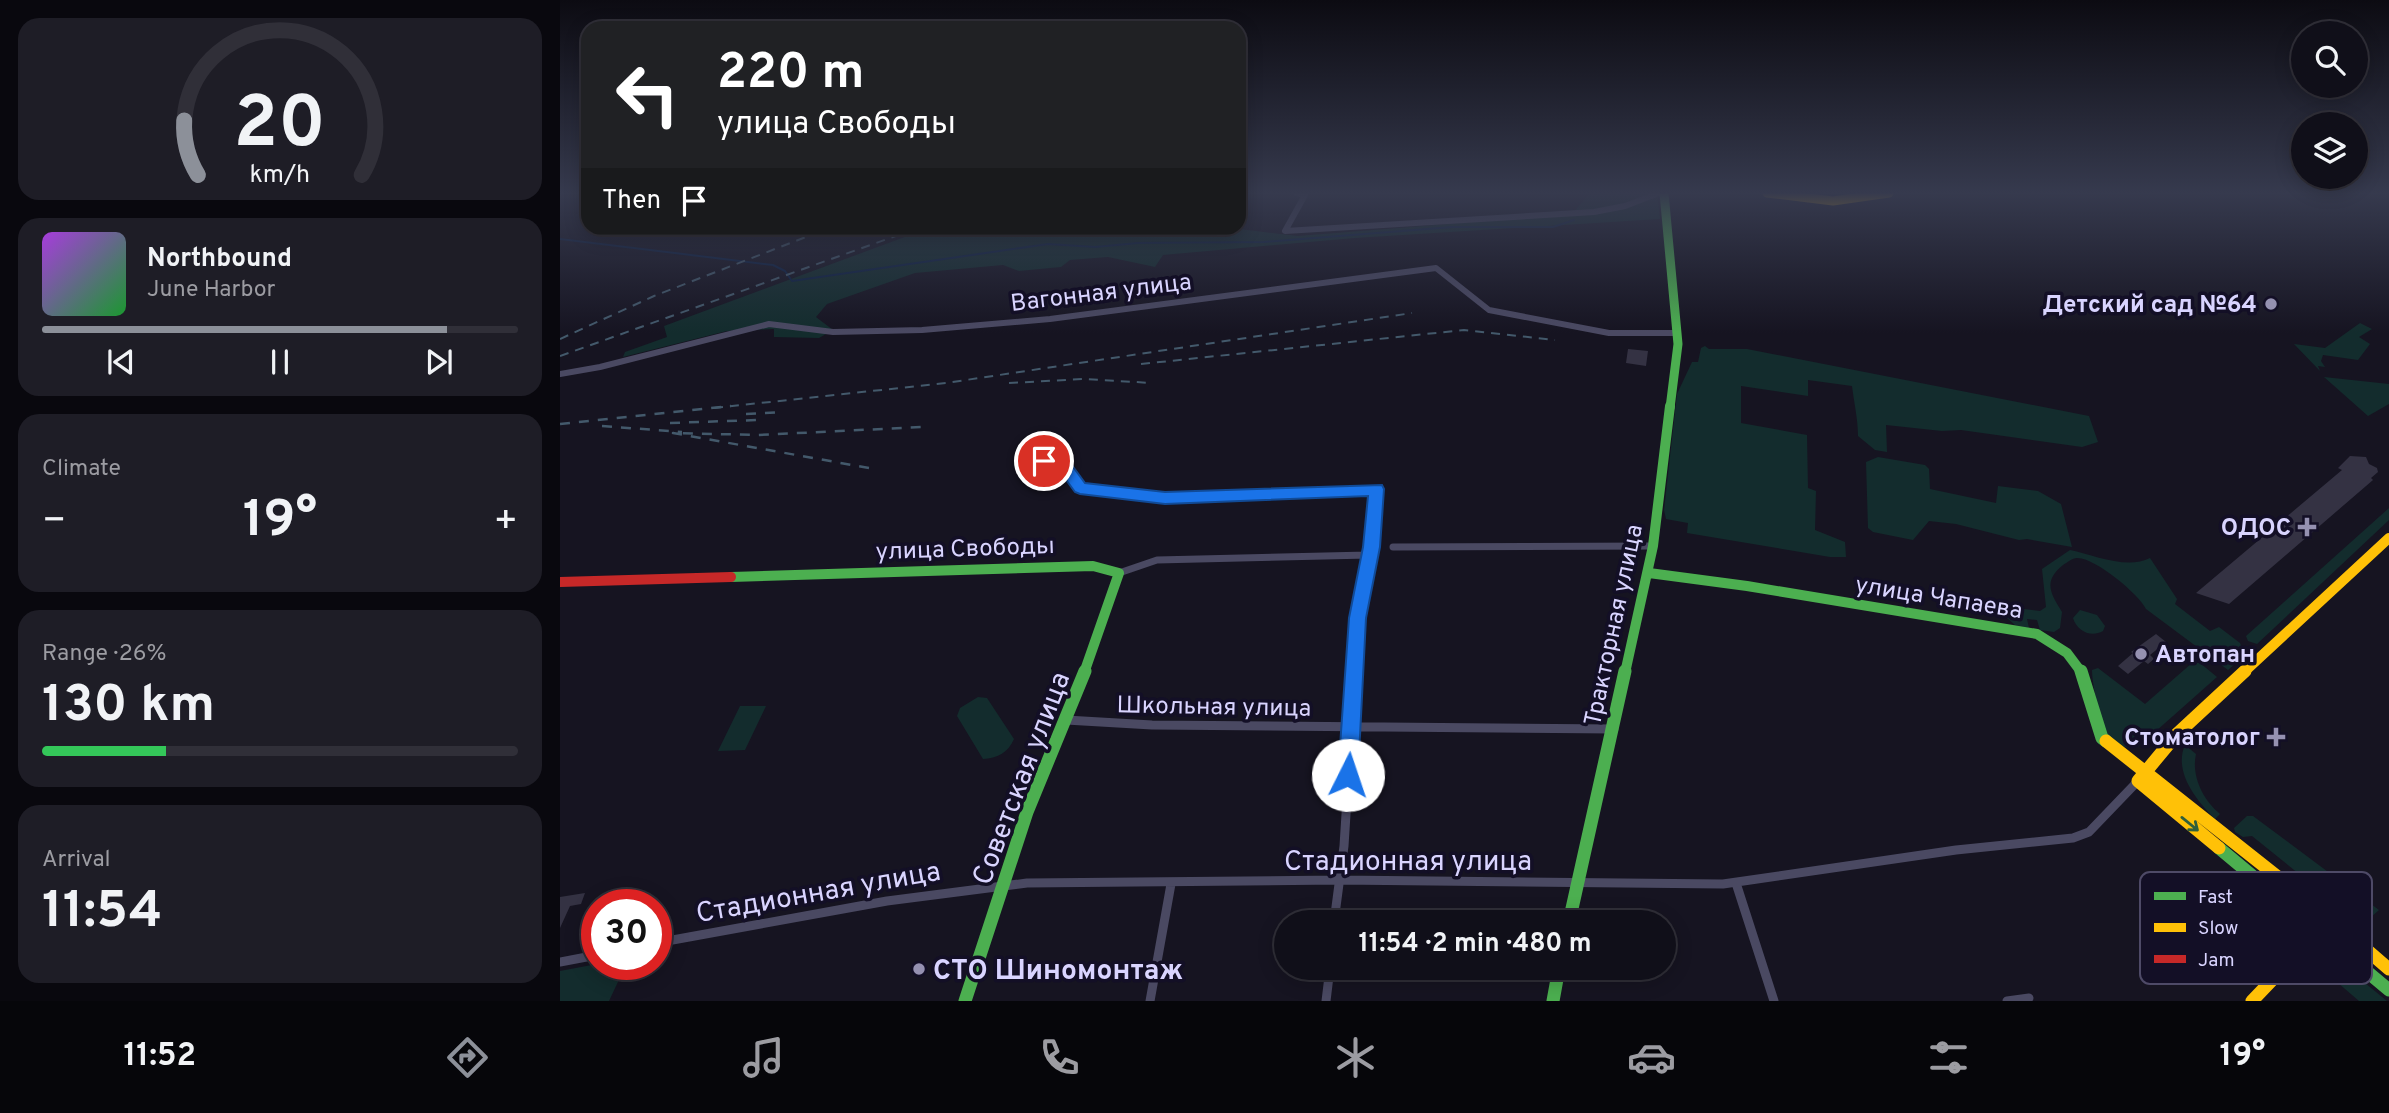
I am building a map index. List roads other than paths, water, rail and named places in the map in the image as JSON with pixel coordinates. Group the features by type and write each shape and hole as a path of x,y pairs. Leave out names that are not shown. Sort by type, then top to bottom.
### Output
{"main road":[{"name":"Тракторная улица","path":"1572,910 1653,546 1677,332 1666,240"},
{"path":"2249,872 2138,781 2177,734 2389,538"},
{"name":"улица Свободы","path":"560,582 1093,566 1119,573"},
{"name":"Советская улица","path":"965,1001 1027,812 1066,720 1119,573"},
{"name":"улица Чапаева","path":"1648,573 1747,586 2037,634 2059,643 2076,658 2081,667 2102,738 2273,872"},
{"name":"улица Чапаева","path":"2372,954 2389,969"},
{"path":"2372,975 2389,990"},
{"path":"1553,1001 1557,980"},
{"path":"2252,1001 2268,984"}],"street":[{"name":"Вагонная улица","path":"560,374 600,368 769,324 833,332 922,330 1051,319 1436,268 1489,310 1609,333 1677,332"},
{"path":"1044,461 1062,464 1080,488 1165,498 1376,489 1371,547 1358,618 1336,910"},
{"path":"1393,547 1653,546"},
{"path":"1119,573 1157,560 1368,555"},
{"name":"Школьная улица","path":"1066,720 1152,725 1614,729"},
{"name":"Стадионная улица","path":"672,940 777,919 975,887 1003,885 1339,880 1577,884 1736,883 1956,850 2073,838 2089,832 2138,781"},
{"path":"1736,883 1774,1001"},
{"path":"1150,1001 1171,884"},
{"path":"560,962 581,958"},
{"path":"1326,1001 1328,980"},
{"path":"2007,1001 2029,998"}],"waterway":[{"path":"566,240 773,265 785,271 792,281 1048,244 1095,247 1138,243 1293,240"}],"railway":[{"path":"560,339 654,296 799,240"},
{"path":"560,356 885,240"},
{"path":"714,408 946,383 1412,313"},
{"path":"1141,364 1464,330 1555,340"},
{"path":"1009,383 1083,379 1152,383"},
{"path":"560,424 731,406"},
{"path":"746,414 782,412"},
{"path":"670,423 757,420"},
{"path":"602,426 682,432"},
{"path":"869,468 673,433 758,435 923,427"}],"place":[{"name":"Детский сад №64","path":"2271,304"},
{"name":"ОДОС","path":"2307,527"},
{"name":"Автопан","path":"2141,654"},
{"name":"Стоматолог","path":"2276,737"},
{"name":"СТО Шиномонтаж","path":"919,969"}]}
